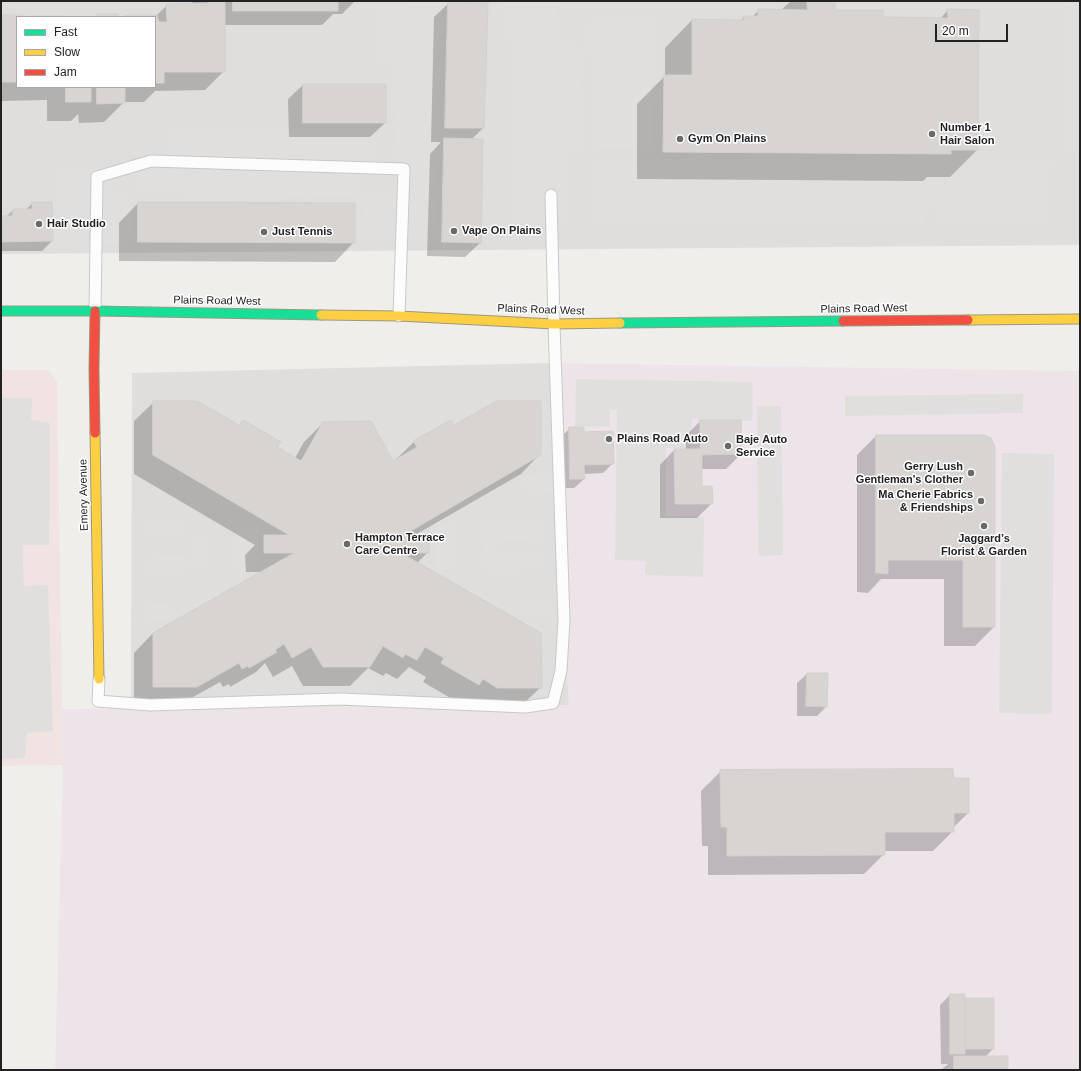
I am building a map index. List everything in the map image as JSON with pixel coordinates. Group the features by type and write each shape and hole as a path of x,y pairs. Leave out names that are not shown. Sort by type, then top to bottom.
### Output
{"main road":[{"name":"Plains Road West","path":"1,311 400,316 554,324 1080,319"},
{"name":"Emery Avenue","path":"95,311 94,369 99,679"}],"lane":[{"path":"95,311 97,177 151,161 404,169 400,316"},
{"path":"99,679 98,700 150,705 340,699 525,707 553,703 561,671 564,620 551,195"}],"shaded area":[{"path":"1,1 1080,1 1080,245 1,254"},
{"path":"414,1 442,1 435,241 365,239 363,191 395,192 397,63 374,63 375,15"},
{"path":"509,1 556,1 559,42 578,40 583,147 568,147 567,220 512,222"},
{"path":"1063,1 1080,1 1080,150 1062,150"},
{"path":"651,17 652,150 591,147 589,19"},
{"path":"168,129 374,131 374,175 357,175 357,196 136,194 136,151 168,151"},
{"path":"1051,159 1048,223 937,222 934,207 923,209 924,224 595,223 595,161"},
{"path":"106,169 107,194 131,194 133,243 59,246 56,170"},
{"path":"549,363 569,705 131,708 132,373"},
{"path":"549,363 1080,371 1080,1070 55,1070 63,765 62,709 569,705"},
{"path":"1,370 48,370 57,381 63,765 1,766"},
{"path":"576,379 753,382 752,421 692,419 691,449 666,448 665,516 704,517 703,577 645,575 645,561 615,560 617,410 610,410 610,427 575,426"},
{"path":"1023,394 1023,413 845,416 845,396"},
{"path":"1,398 32,398 31,420 50,423 49,545 22,545 24,586 48,585 53,731 27,733 25,758 1,759"},
{"path":"757,406 781,406 783,555 758,556"},
{"path":"1002,453 1054,454 1052,714 999,713"},
{"path":"553,474 554,492 525,494 524,476"},
{"path":"545,520 545,539 498,540 498,554 543,553 543,570 484,571 482,521"},
{"path":"146,521 183,521 183,537 146,536"},
{"path":"236,525 257,527 255,567 234,566"},
{"path":"455,525 456,569 436,569 436,526"},
{"path":"190,537 203,537 204,565 191,566"},
{"path":"186,556 186,575 147,575 147,557"},
{"path":"547,599 548,616 521,618 519,601"},
{"path":"171,603 172,620 145,621 144,604"},
{"path":"231,680 376,680 377,696 216,695 213,686"}],"building":[{"path":"208,1 225,1 225,72 164,72 164,83 156,83 156,16 125,15 157,15 159,22 167,22 166,4 208,3"},
{"path":"233,1 338,1 338,11 233,11"},
{"path":"807,1 835,1 835,10 883,10 883,17 948,18 947,9 979,10 978,150 951,150 951,154 663,152 664,75 692,75 692,19 744,20 744,16 758,16 758,9 807,10"},
{"path":"448,2 488,3 484,128 445,128"},
{"path":"97,14 118,14 118,16 97,16"},
{"path":"1,15 23,15 16,16 16,82 1,82"},
{"path":"303,84 386,84 386,123 303,123"},
{"path":"66,88 91,88 91,102 66,102"},
{"path":"97,88 125,88 125,103 97,104"},
{"path":"444,138 483,139 481,243 442,242"},
{"path":"32,202 52,202 53,241 1,242 1,216 12,216 13,209 32,209"},
{"path":"138,202 355,203 355,243 138,242"},
{"name":"Hampton Terrace Care Centre","path":"153,401 197,401 239,425 243,420 281,442 277,447 301,461 323,422 371,421 393,461 417,447 413,441 451,420 454,425 497,401 541,401 541,455 404,535 429,534 429,553 401,553 541,633 542,688 497,688 483,679 479,685 441,663 444,658 425,647 417,660 405,654 403,658 383,646 370,667 323,667 311,647 292,658 284,644 275,650 277,652 249,668 248,666 242,669 239,663 197,687 153,687 153,633 294,553 264,553 264,535 289,535 153,455"},
{"path":"700,420 741,420 742,454 702,455 702,486 712,486 713,504 675,504 674,449 700,449"},
{"path":"569,427 584,427 584,432 613,431 614,464 584,465 585,479 570,479"},
{"path":"876,435 984,435 991,438 995,447 995,627 963,627 963,560 888,560 888,574 876,573"},
{"path":"807,673 828,673 827,707 806,706"},
{"path":"953,769 954,778 969,778 969,813 954,813 954,832 885,832 885,855 727,856 727,827 721,827 720,770"},
{"path":"950,994 965,994 965,1054 950,1054"},
{"path":"966,998 994,998 994,1049 966,1049"},
{"path":"954,1056 1008,1056 1008,1070 954,1070"}],"traffic: fast":[{"path":"1,311 321,315"},
{"path":"620,323 843,321"}],"traffic: slow":[{"path":"321,315 399,316 554,324 620,323"},
{"path":"968,320 1080,319"},
{"path":"95,433 99,679"}],"traffic: jam":[{"path":"95,311 95,433"},
{"path":"843,321 968,320"}],"place":[{"name":"Number 1 Hair Salon","path":"932,134"},
{"name":"Gym On Plains","path":"680,139"},
{"name":"Hair Studio","path":"39,224"},
{"name":"Vape On Plains","path":"454,231"},
{"name":"Just Tennis","path":"264,232"},
{"name":"Plains Road Auto","path":"609,439"},
{"name":"Baje Auto Service","path":"728,446"},
{"name":"Gerry Lush Gentleman's Clother","path":"971,473"},
{"name":"Ma Cherie Fabrics & Friendships","path":"981,501"},
{"name":"Jaggard’s Florist & Garden","path":"984,526"},
{"name":"Hampton Terrace Care Centre","path":"347,544"}]}
